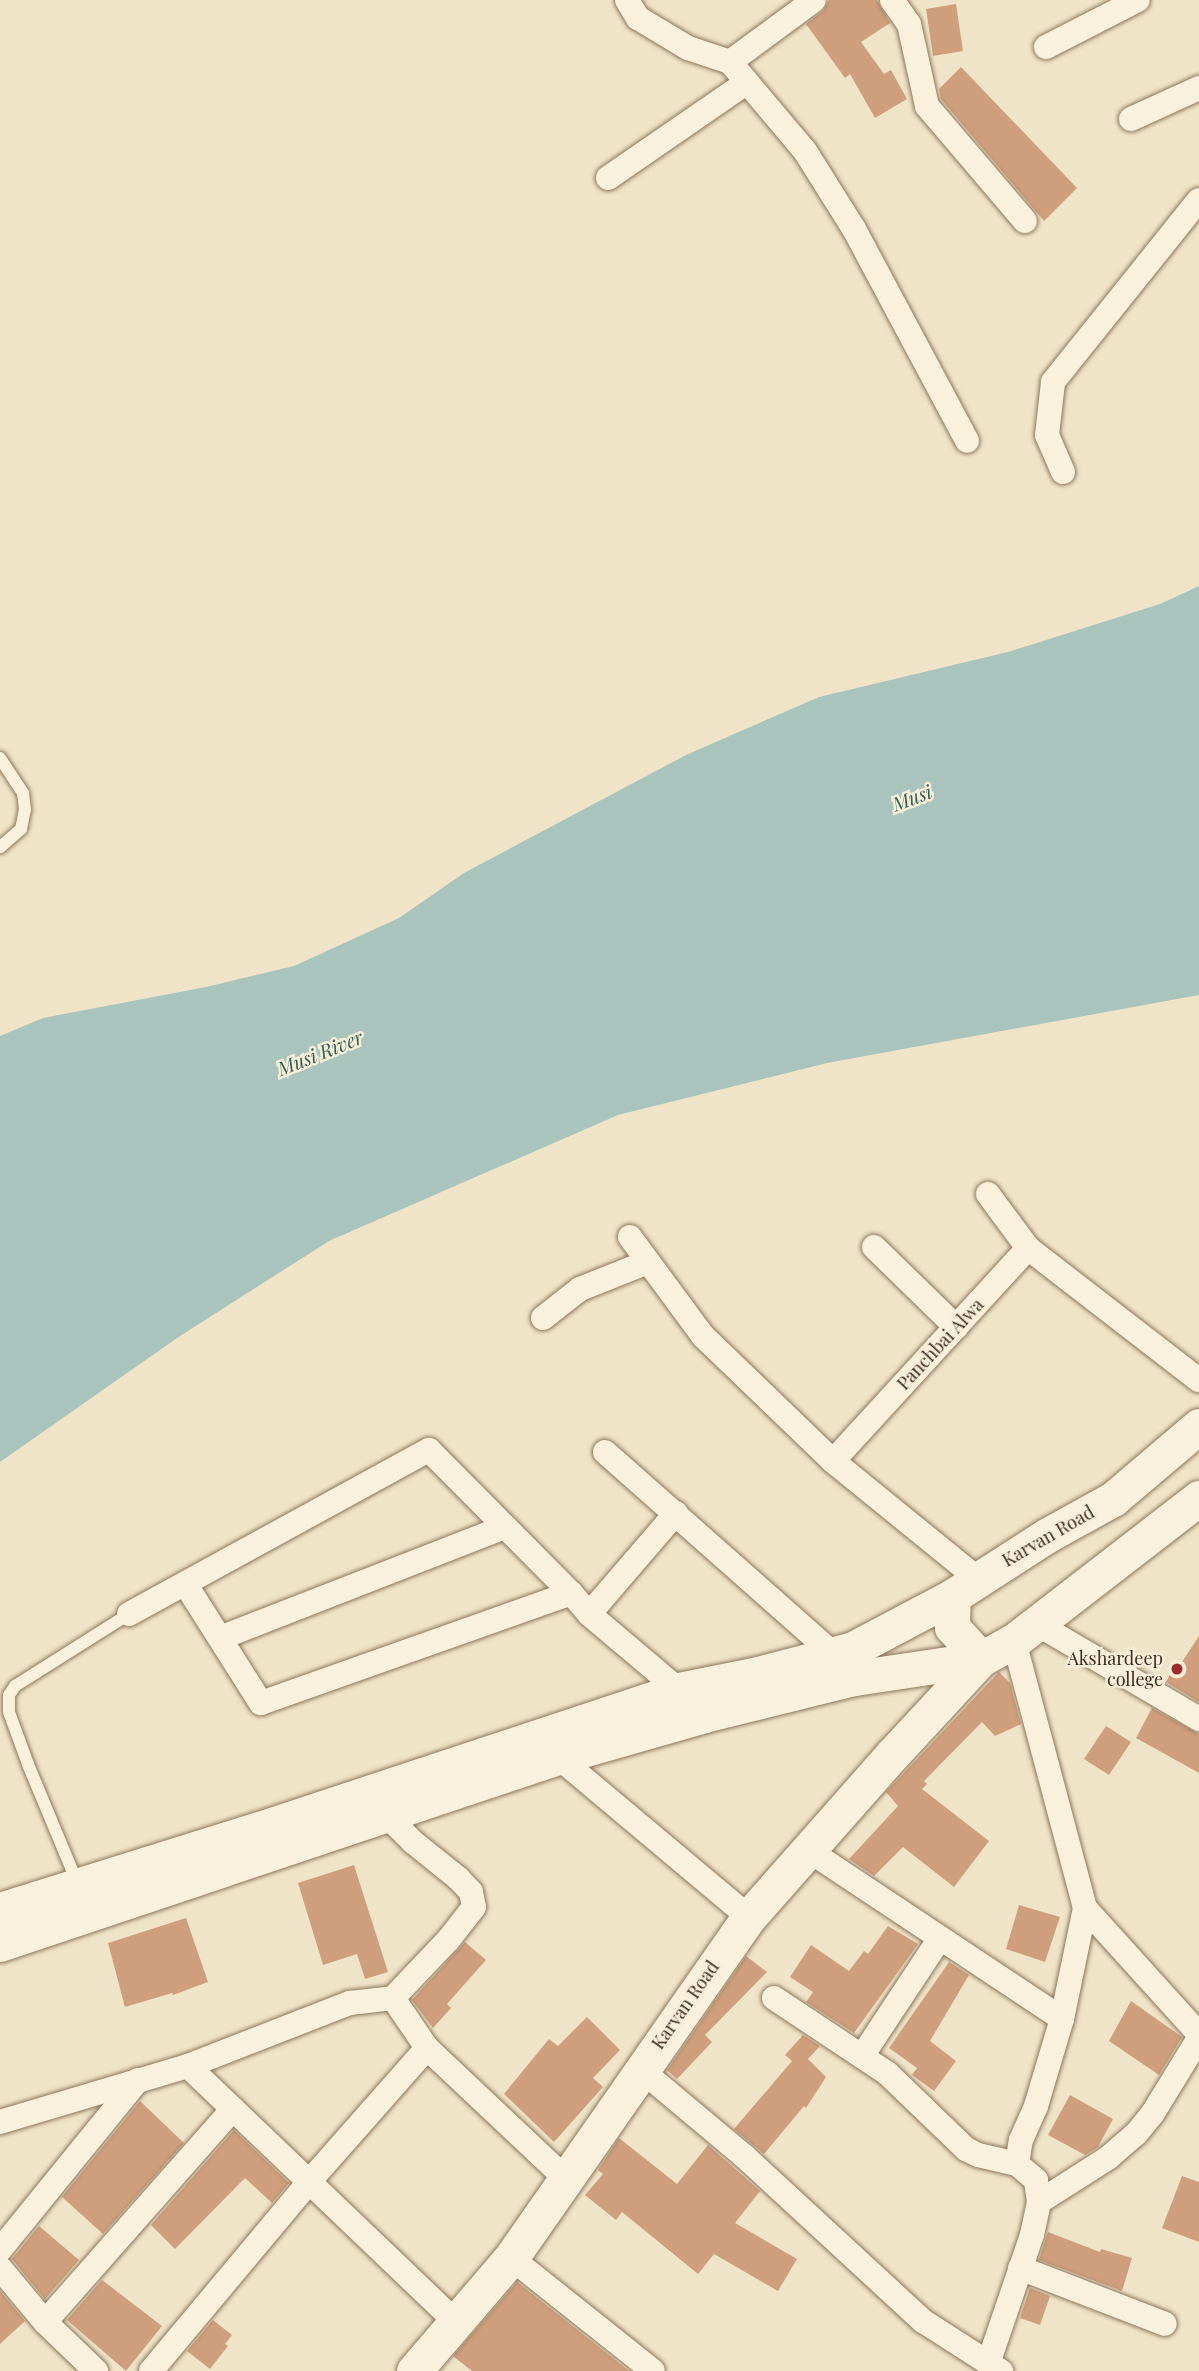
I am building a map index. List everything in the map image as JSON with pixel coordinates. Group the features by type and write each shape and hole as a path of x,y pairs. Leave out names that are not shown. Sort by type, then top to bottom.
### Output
{"street":[{"path":"627,0 638,18 688,48 730,62 805,151 854,229 967,441"},
{"path":"730,62 814,0"},
{"path":"892,0 909,24 927,106 1025,221"},
{"path":"1046,47 1138,0"},
{"path":"608,178 747,82"},
{"path":"1131,118 1199,88"},
{"path":"1063,472 1047,435 1053,382 1199,200"},
{"path":"988,1194 1028,1248 1199,1380"},
{"path":"630,1237 703,1336 965,1587 952,1628 981,1659"},
{"path":"874,1247 957,1327"},
{"name":"Panchbai Alwa","path":"833,1461 1028,1248"},
{"path":"543,1318 580,1289 648,1262"},
{"name":"Karvan Road","path":"0,1910 256,1830 678,1690 853,1649 965,1587 1113,1499 1199,1426"},
{"path":"129,1615 429,1450 589,1614 678,1690"},
{"path":"605,1452 833,1654"},
{"name":"Karvan Road","path":"427,2367 455,2321 511,2258 748,1917 981,1659 1026,1633 1199,1498"},
{"path":"589,1614 676,1513"},
{"path":"219,1638 505,1527"},
{"path":"186,1585 261,1703 571,1593"},
{"path":"1026,1633 1199,1718"},
{"path":"1017,2164 1021,2140 1036,2106 1062,2019 1085,1908 1026,1633"},
{"path":"0,1944 558,1757 704,1715 854,1678 981,1659"},
{"path":"558,1757 748,1917"},
{"path":"0,2122 188,2066 349,2003 393,1998 449,1939 474,1907 471,1892 458,1878 413,1842 386,1815"},
{"path":"808,1850 1062,2019"},
{"path":"1039,2202 1108,2158 1136,2134 1153,2113 1199,2036 1085,1908"},
{"path":"862,2056 940,1938"},
{"path":"393,1998 427,2048 565,2178"},
{"path":"640,2069 744,2155 923,2321 995,2367 1039,2202 1036,2180 1017,2164 978,2155 966,2149 887,2073 774,1998"},
{"path":"151,2371 308,2183 427,2048"},
{"path":"188,2066 455,2321"},
{"path":"0,2250 138,2080"},
{"path":"45,2322 233,2109"},
{"path":"511,2258 653,2371"},
{"path":"0,2268 45,2322 96,2371"},
{"path":"1020,2268 1164,2323"}],"lane":[{"path":"0,758 23,793 25,809 21,829 0,847"},
{"path":"78,1885 9,1712 9,1695 15,1686 129,1615"}],"water":[{"path":"1199,586 1199,995 827,1063 618,1115 329,1241 177,1338 0,1462 0,1036 43,1018 206,987 294,966 399,918 464,873 686,755 819,697 1008,652 1160,604"}],"building":[{"path":"829,0 877,0 890,23 861,42 884,74 891,70 907,99 875,118 850,74 845,78 806,24 823,11"},
{"path":"956,4 963,51 933,56 926,9"},
{"path":"961,67 1077,188 1044,221 941,99 939,89"},
{"path":"1199,1636 1199,1702 1166,1682 1178,1659 1182,1662"},
{"path":"999,1672 1010,1683 1021,1724 995,1736 982,1722 924,1781 927,1784 922,1789 989,1841 954,1887 903,1847 874,1876 849,1859 898,1806 886,1792"},
{"path":"1152,1708 1199,1734 1199,1773 1136,1738"},
{"path":"1106,1726 1131,1742 1109,1775 1084,1759"},
{"path":"354,1865 388,1972 365,1979 357,1954 323,1965 298,1883"},
{"path":"1019,1905 1060,1917 1045,1962 1006,1949"},
{"path":"186,1918 208,1982 173,1995 172,1993 125,2007 108,1943"},
{"path":"888,1926 918,1944 854,2033 806,2002 813,1992 790,1977 811,1945 849,1971 864,1951 868,1954"},
{"path":"465,1942 486,1960 447,2004 451,2008 433,2028 412,2000"},
{"path":"746,1956 767,1972 705,2035 712,2042 677,2079 667,2070"},
{"path":"949,1962 969,1975 930,2041 956,2061 934,2091 912,2075 917,2068 889,2048"},
{"path":"1131,2001 1182,2037 1159,2075 1109,2041"},
{"path":"587,2017 620,2050 593,2078 603,2087 554,2142 504,2094 549,2039 558,2046"},
{"path":"803,2035 820,2046 808,2059 826,2077 806,2108 804,2106 764,2154 734,2129 792,2061 785,2055"},
{"path":"1070,2095 1113,2119 1098,2147 1085,2155 1048,2135"},
{"path":"140,2101 184,2143 103,2234 62,2197"},
{"path":"234,2130 289,2183 272,2203 245,2178 175,2249 151,2225"},
{"path":"619,2138 677,2184 708,2145 760,2191 735,2223 797,2259 778,2291 714,2254 698,2274 622,2212 616,2220 585,2195 603,2174 598,2170"},
{"path":"1182,2176 1199,2182 1199,2242 1162,2228"},
{"path":"39,2226 79,2260 45,2299 12,2259"},
{"path":"1048,2232 1100,2252 1101,2249 1132,2258 1122,2291 1039,2260"},
{"path":"102,2280 162,2326 126,2371 67,2320"},
{"path":"517,2282 629,2371 472,2371 453,2356"},
{"path":"1030,2288 1050,2296 1040,2325 1020,2318"},
{"path":"0,2291 25,2321 0,2344"},
{"path":"213,2320 232,2335 225,2344 228,2346 210,2369 187,2351"}],"place":[{"name":"Akshardeep college","path":"1177,1669"}],"water label":[{"name":"Musi","path":"912,798"},
{"name":"Musi River","path":"320,1053"}]}
